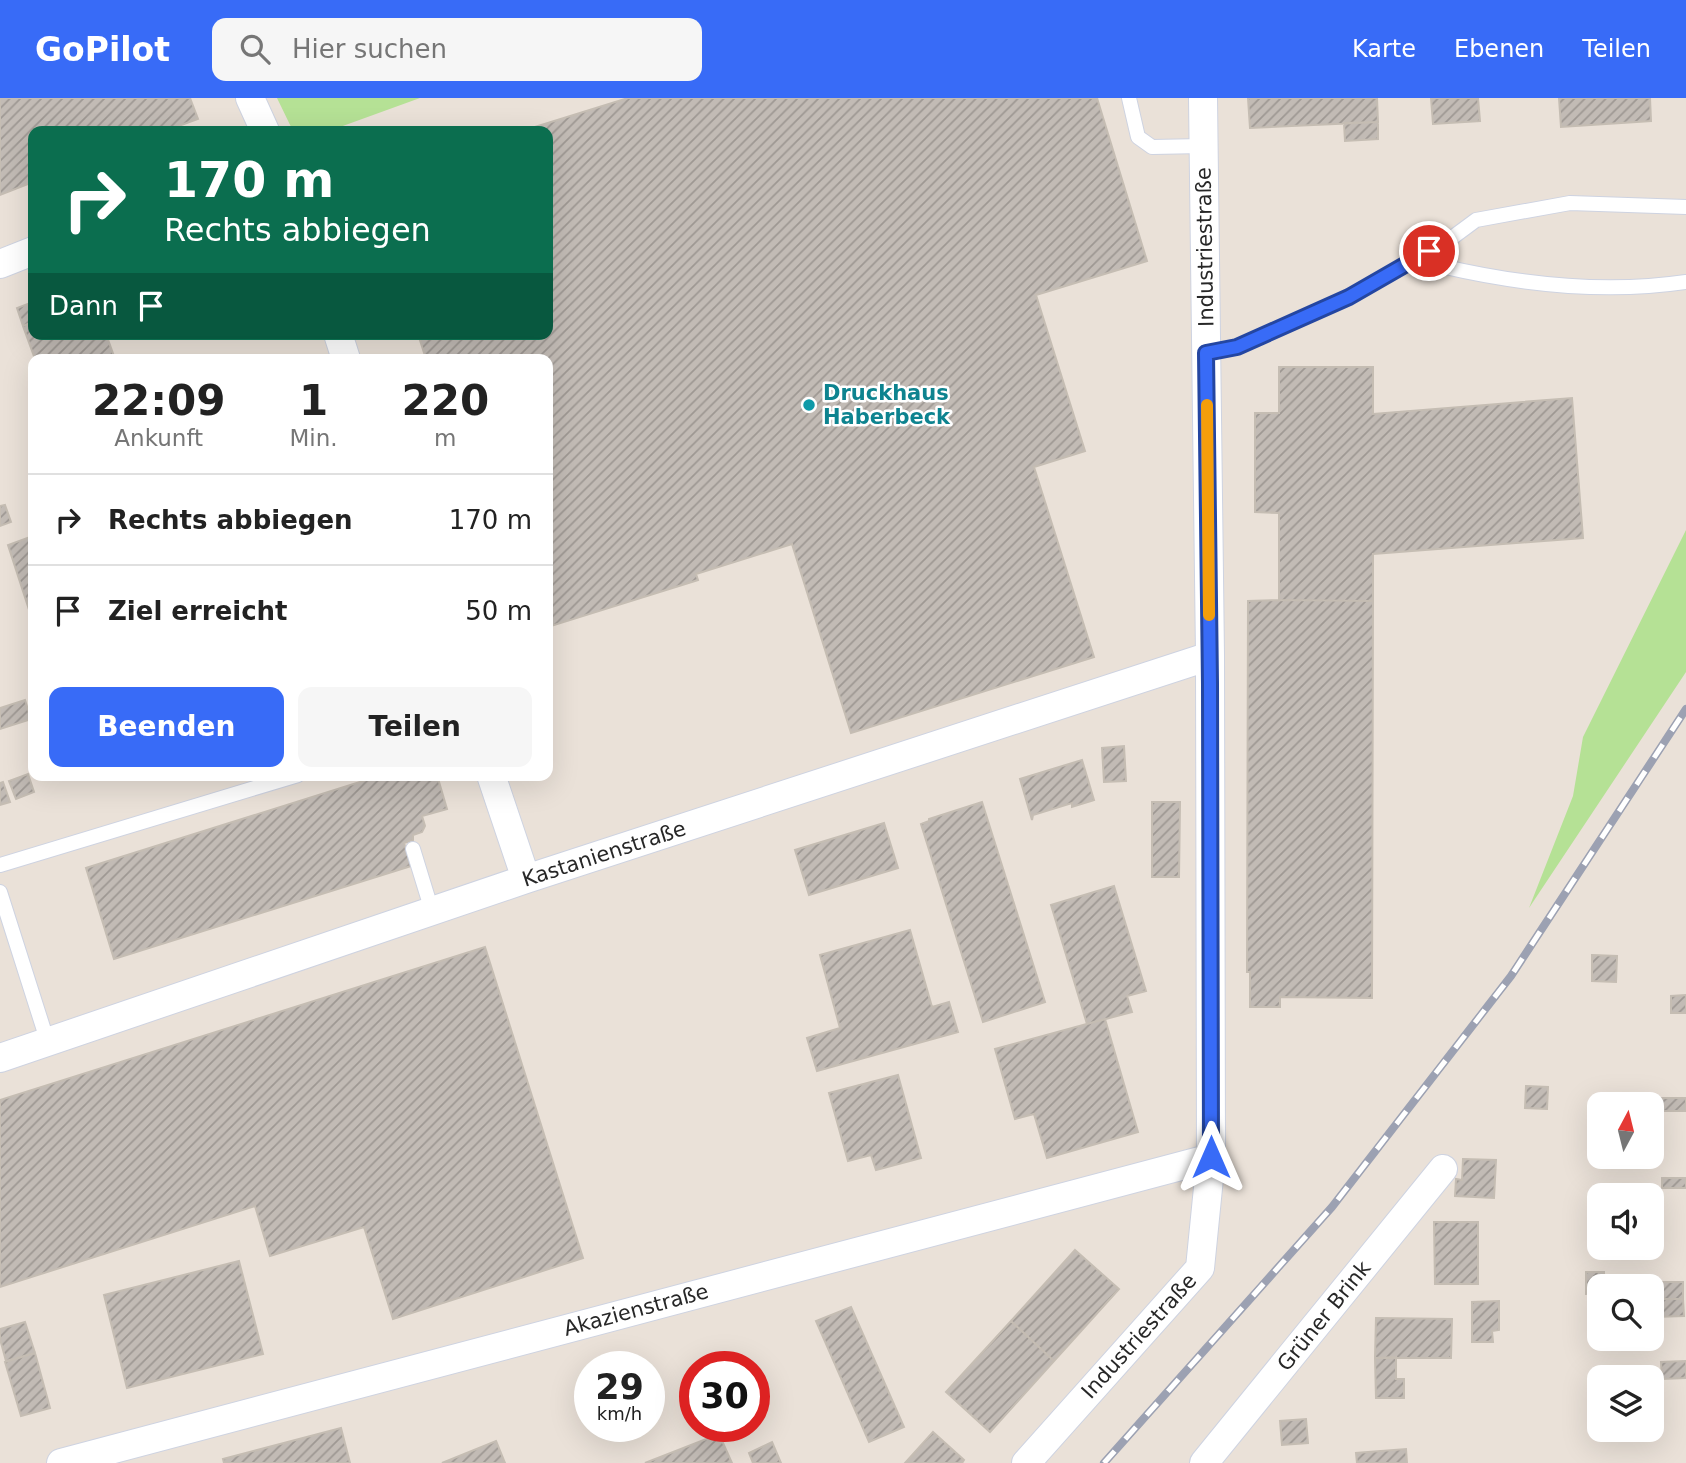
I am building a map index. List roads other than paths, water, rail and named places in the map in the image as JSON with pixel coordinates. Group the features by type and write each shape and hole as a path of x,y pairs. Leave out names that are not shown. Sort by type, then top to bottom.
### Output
{"street":[{"path":"250,98 263,126"},
{"name":"Industriestraße","path":"1026,1463 1200,1268 1211,1157 1210,656 1203,98"},
{"path":"0,264 28,253"},
{"name":"Kastanienstraße","path":"0,1058 526,879 1210,656"},
{"path":"493,781 526,879"},
{"name":"Akazienstraße","path":"61,1463 1211,1157"},
{"name":"Grüner Brink","path":"1204,1463 1443,1169"}],"lane":[{"path":"1129,98 1138,137 1152,147 1203,146"},
{"path":"1206,353 1237,347 1349,297 1449,240 1476,220 1570,202 1686,207"},
{"path":"1449,240 1441,266 1486,277 1571,287 1639,288 1686,282"},
{"path":"0,864 278,781"},
{"path":"413,849 432,911"},
{"path":"0,892 48,1042"}],"railway":[{"path":"1104,1463 1332,1207 1511,976 1686,709"}],"place":[{"name":"Druckhaus Haberbeck","path":"809,405"}]}
